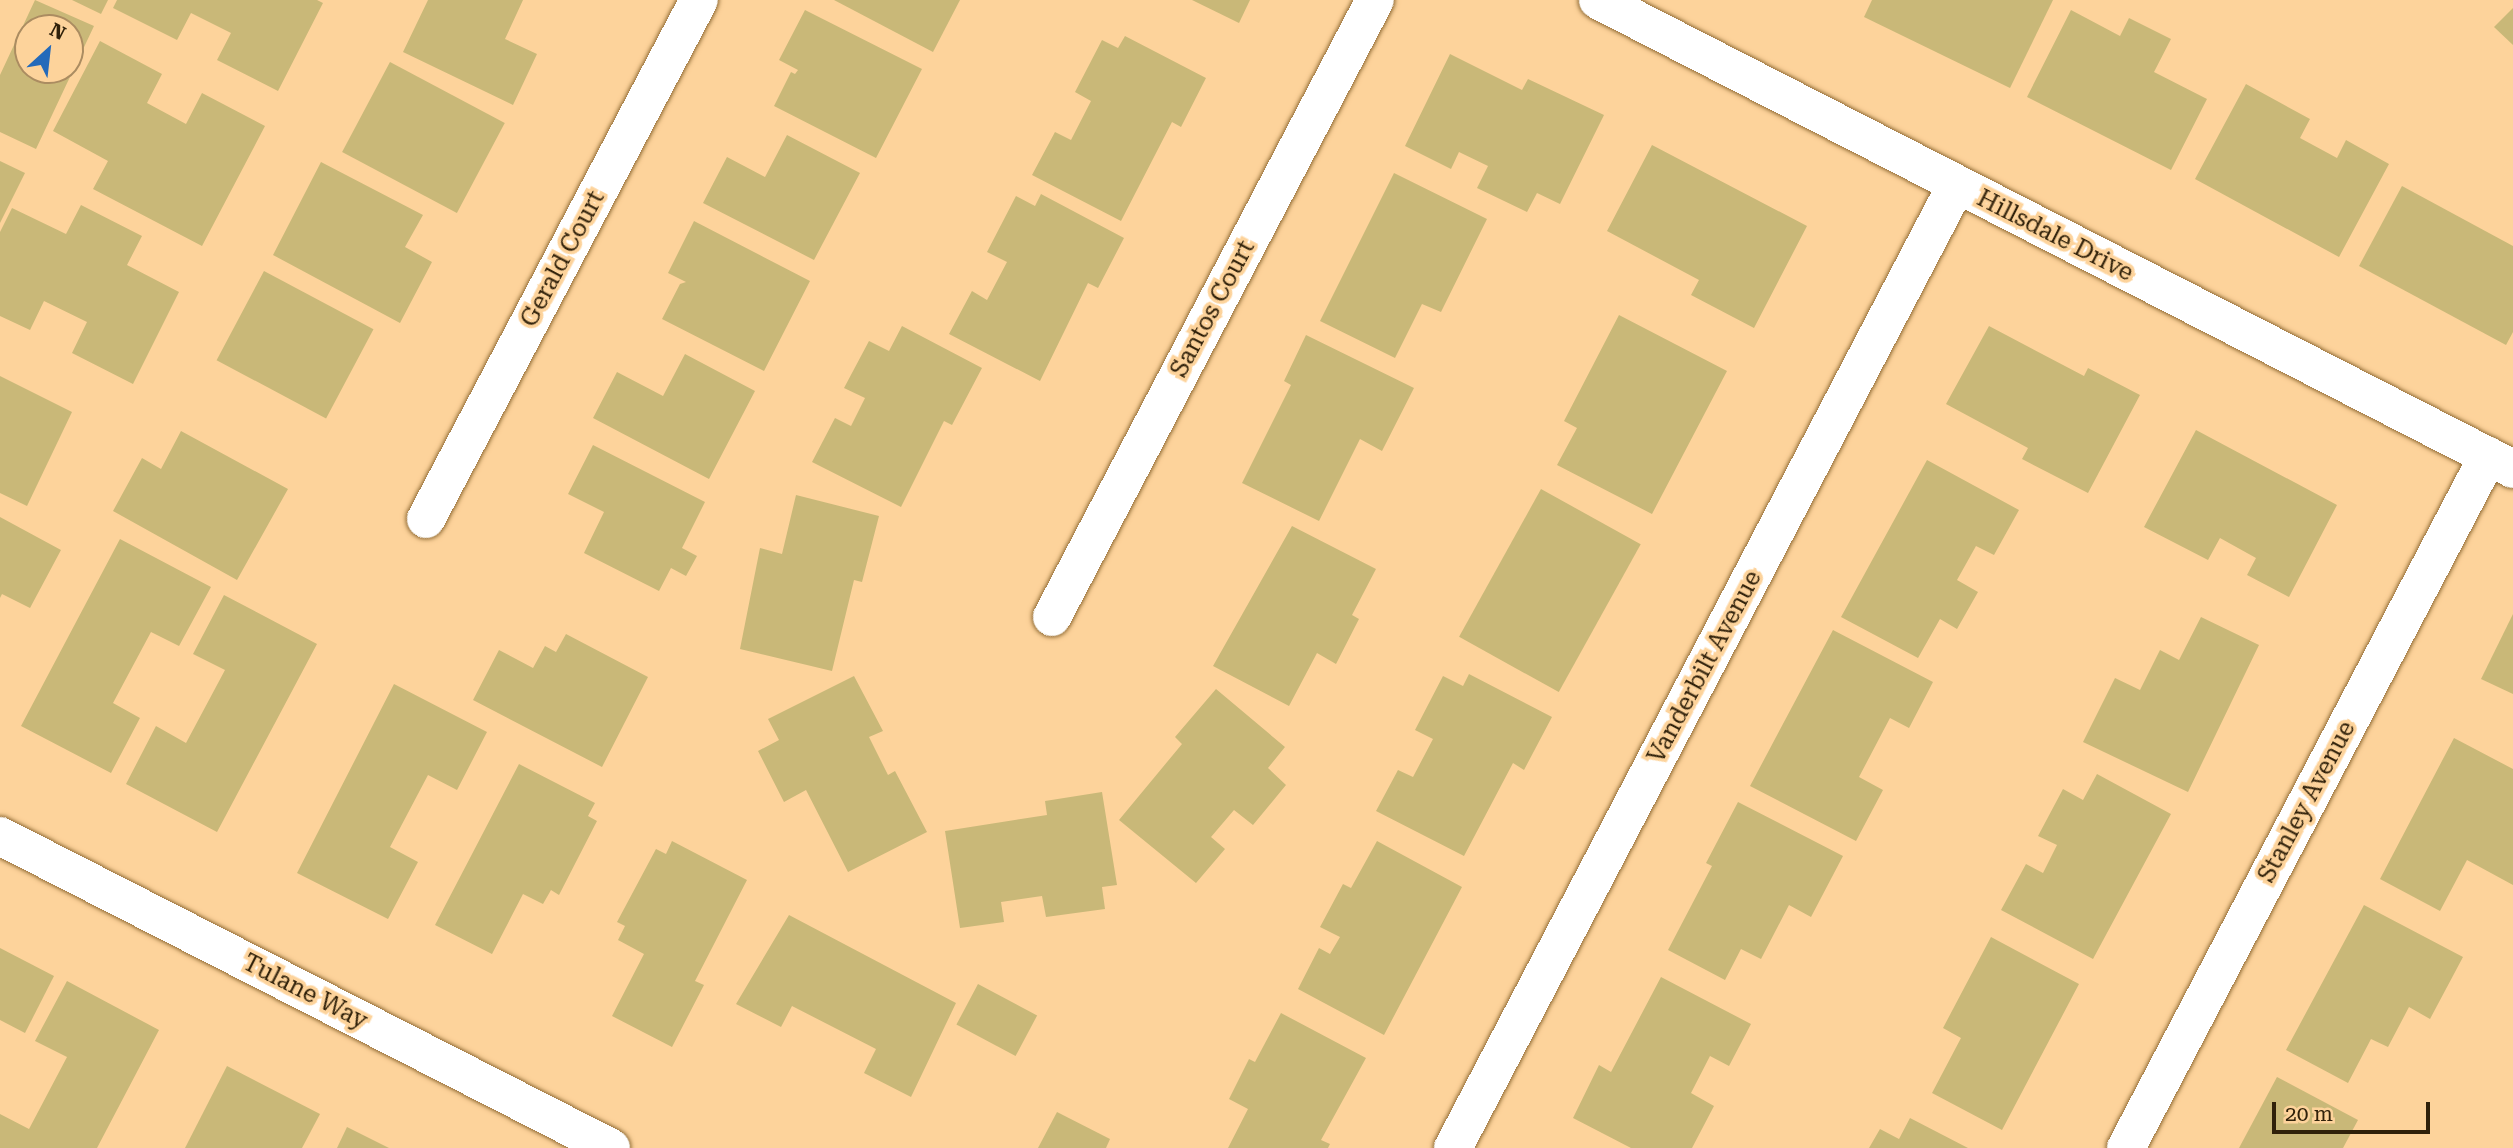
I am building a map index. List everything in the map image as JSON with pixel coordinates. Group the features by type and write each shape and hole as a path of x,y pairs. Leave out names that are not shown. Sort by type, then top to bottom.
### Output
{"street":[{"name":"Gerald Court","path":"426,519 699,0"},
{"name":"Santos Court","path":"1052,617 1375,0"},
{"name":"Hillsdale Drive","path":"1598,0 1956,186 2500,462"},
{"name":"Vanderbilt Avenue","path":"1453,1148 1956,186"},
{"name":"Stanley Avenue","path":"2126,1148 2500,462"},
{"name":"Tulane Way","path":"0,836 611,1148"}],"building":[{"path":"35,0 67,14 28,14"},
{"path":"72,0 108,0 101,14"},
{"path":"117,0 317,0 323,3 278,91 217,60 231,33 191,13 177,40 113,8"},
{"path":"428,0 523,0 505,39 537,54 513,105 403,52"},
{"path":"834,0 960,0 933,52"},
{"path":"1192,0 1250,0 1239,23"},
{"path":"1872,0 2053,0 2010,88 1864,17"},
{"path":"2513,8 2513,45 2494,27"},
{"path":"805,10 922,69 876,158 774,106 791,72 795,74 798,70 779,60"},
{"path":"2071,10 2120,36 2129,18 2171,39 2154,72 2207,99 2171,170 2027,97"},
{"path":"84,22 94,26 84,47"},
{"path":"1125,36 1206,78 1181,127 1172,122 1121,221 1032,175 1055,132 1071,140 1091,101 1075,92 1102,40 1118,48"},
{"path":"100,41 162,74 147,103 186,124 202,93 265,126 202,246 93,189 108,161 53,131 78,84 84,84 84,72"},
{"path":"14,45 14,84 67,84 36,149 0,132 0,75"},
{"path":"1450,54 1522,90 1528,79 1604,115 1560,204 1537,193 1527,212 1477,188 1488,166 1459,152 1451,169 1405,146"},
{"path":"390,62 505,123 457,213 342,152"},
{"path":"2246,84 2310,119 2300,138 2337,158 2346,140 2389,164 2339,257 2195,179"},
{"path":"787,135 860,173 814,260 703,203 727,157 765,177"},
{"path":"1652,145 1807,226 1754,328 1691,295 1699,280 1607,231"},
{"path":"0,161 25,173 0,223"},
{"path":"321,162 423,215 405,247 432,262 400,323 273,255"},
{"path":"1394,173 1487,219 1441,312 1422,304 1395,358 1320,321"},
{"path":"2402,186 2513,246 2513,332 2506,345 2359,266"},
{"path":"1041,194 1124,238 1098,288 1088,283 1040,381 949,334 972,291 987,300 1007,262 987,252 1016,196 1035,206"},
{"path":"81,205 142,236 127,265 179,292 133,384 72,353 87,322 44,301 30,330 0,316 0,232 12,208 66,234"},
{"path":"694,221 810,281 764,371 662,319 680,284 686,282 668,273"},
{"path":"264,271 373,329 326,418 217,360"},
{"path":"1619,315 1727,371 1652,514 1557,465 1577,428 1564,421"},
{"path":"902,326 982,368 952,425 944,421 901,507 812,462 835,418 851,426 865,398 844,388 869,341 889,351"},
{"path":"1989,326 2084,376 2088,368 2140,395 2088,493 2022,459 2028,448 1946,404"},
{"path":"1306,335 1414,388 1382,451 1360,439 1319,521 1242,483 1291,385 1284,381"},
{"path":"685,354 755,391 709,479 593,418 617,372 663,396"},
{"path":"0,376 72,412 27,506 0,493"},
{"path":"2196,430 2337,505 2289,597 2247,575 2256,558 2220,538 2208,560 2144,527"},
{"path":"181,431 288,489 237,580 113,511 142,458 161,469"},
{"path":"593,445 705,502 682,548 697,556 686,576 671,568 659,591 584,553 604,512 568,494"},
{"path":"1927,460 2019,510 1994,555 1976,546 1957,580 1978,592 1957,629 1940,619 1918,658 1841,617"},
{"path":"1541,489 1641,544 1559,692 1459,637"},
{"path":"796,495 879,516 862,582 854,580 832,671 740,649 760,548 782,554"},
{"path":"0,517 61,550 30,608 2,594 0,598"},
{"path":"1292,526 1376,569 1352,615 1359,619 1336,664 1317,653 1289,706 1213,666"},
{"path":"120,539 211,587 179,646 151,632 113,703 140,718 111,773 21,726"},
{"path":"224,595 317,644 217,832 126,784 156,726 186,743 225,670 193,654"},
{"path":"2513,614 2513,694 2481,679"},
{"path":"2201,617 2259,645 2188,792 2083,742 2115,678 2140,690 2160,650 2179,660"},
{"path":"1833,630 1933,682 1909,728 1890,718 1859,777 1883,790 1856,841 1750,786"},
{"path":"566,634 648,677 602,767 473,700 499,650 533,668 545,646 556,652"},
{"path":"1469,674 1552,717 1524,770 1513,763 1464,856 1376,811 1398,770 1413,777 1433,739 1415,730 1443,676 1463,686"},
{"path":"854,676 883,731 869,737 888,775 895,771 927,832 848,872 806,790 784,802 758,751 779,740 768,719"},
{"path":"394,684 487,732 457,790 428,775 390,847 418,862 388,919 297,873"},
{"path":"1216,689 1285,747 1268,768 1286,785 1253,825 1234,810 1211,837 1225,849 1196,883 1119,820 1182,744 1175,737"},
{"path":"2454,738 2513,769 2513,885 2467,860 2440,911 2380,879"},
{"path":"519,764 595,803 588,816 597,821 559,895 551,890 543,904 523,894 492,954 435,925"},
{"path":"2097,774 2171,814 2093,959 2001,910 2026,864 2043,873 2057,845 2038,836 2063,789 2083,800"},
{"path":"1102,792 1117,885 1102,887 1105,909 1046,917 1042,896 1001,902 1004,922 960,928 945,831 1047,815 1045,801"},
{"path":"1738,802 1843,856 1811,917 1789,905 1761,959 1741,949 1725,980 1668,950 1712,866 1706,863"},
{"path":"672,841 747,880 695,981 704,985 672,1047 612,1016 644,954 618,940 625,926 617,922 656,849 666,854"},
{"path":"1377,841 1462,887 1384,1035 1298,989 1319,948 1330,954 1340,937 1320,927 1343,884 1351,888"},
{"path":"2364,905 2463,957 2430,1019 2409,1007 2388,1047 2371,1039 2348,1083 2286,1050"},
{"path":"789,915 956,1003 911,1097 864,1073 876,1049 792,1006 781,1027 736,1004"},
{"path":"1991,937 2079,984 2002,1130 1932,1093 1961,1038 1943,1028"},
{"path":"0,948 54,976 25,1033 0,1020"},
{"path":"1661,977 1751,1024 1729,1066 1710,1056 1691,1093 1714,1106 1692,1148 1631,1148 1573,1118 1599,1065 1611,1072"},
{"path":"67,981 159,1030 97,1148 0,1148 0,1114 29,1129 67,1057 35,1041"},
{"path":"978,984 1037,1015 1016,1056 956,1025"},
{"path":"1281,1013 1366,1058 1321,1140 1330,1144 1328,1148 1228,1148 1248,1109 1229,1099 1249,1059 1255,1062"},
{"path":"227,1066 320,1114 302,1148 185,1148"},
{"path":"2277,1077 2358,1120 2343,1148 2239,1148"},
{"path":"1057,1112 1110,1139 1106,1148 1038,1148"},
{"path":"1910,1118 1968,1148 1869,1148 1880,1129 1899,1139"},
{"path":"347,1127 389,1148 337,1148"}]}
